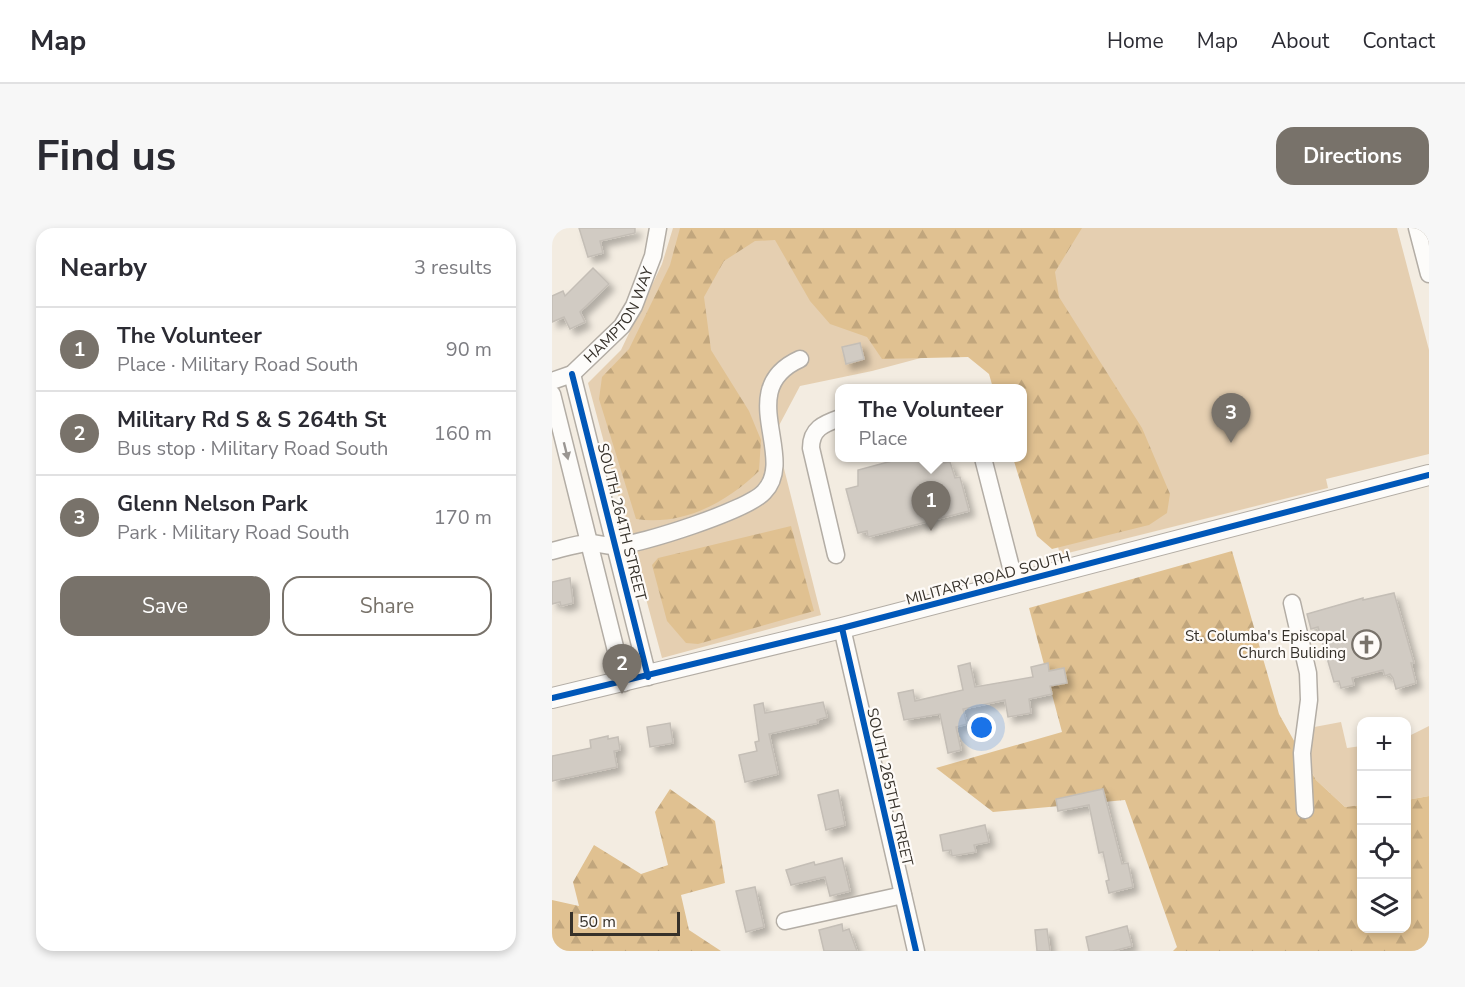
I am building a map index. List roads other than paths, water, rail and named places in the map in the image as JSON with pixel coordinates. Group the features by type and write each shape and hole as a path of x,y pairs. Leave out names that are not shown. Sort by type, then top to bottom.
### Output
{"main road":[{"name":"MILITARY ROAD SOUTH","path":"552,698 624,683 842,628 1429,475"}],"street":[{"name":"HAMPTON WAY","path":"552,381 572,374 622,326 634,306 653,256 658,228"},
{"path":"1417,228 1428,263"},
{"path":"552,551 589,543 616,546 707,520 750,503 764,493 770,485 776,468 769,424 770,395 777,374 800,359"},
{"name":"SOUTH 264TH STREET","path":"572,374 648,676"},
{"path":"552,394 624,683"},
{"path":"835,420 818,428 811,437 811,448 836,555"},
{"path":"984,462 1015,583"},
{"path":"1292,603 1308,673 1309,700 1302,753 1305,810"},
{"name":"SOUTH 265TH STREET","path":"842,628 916,951"},
{"path":"785,921 903,895"}],"place":[{"name":"Glenn Nelson Park","path":"1231,443"},
{"name":"The Volunteer","path":"931,531"},
{"name":"St. Columba's Episcopal Church Buliding","path":"1367,645"},
{"name":"Military Rd S & S 264th St","path":"622,694"}]}
